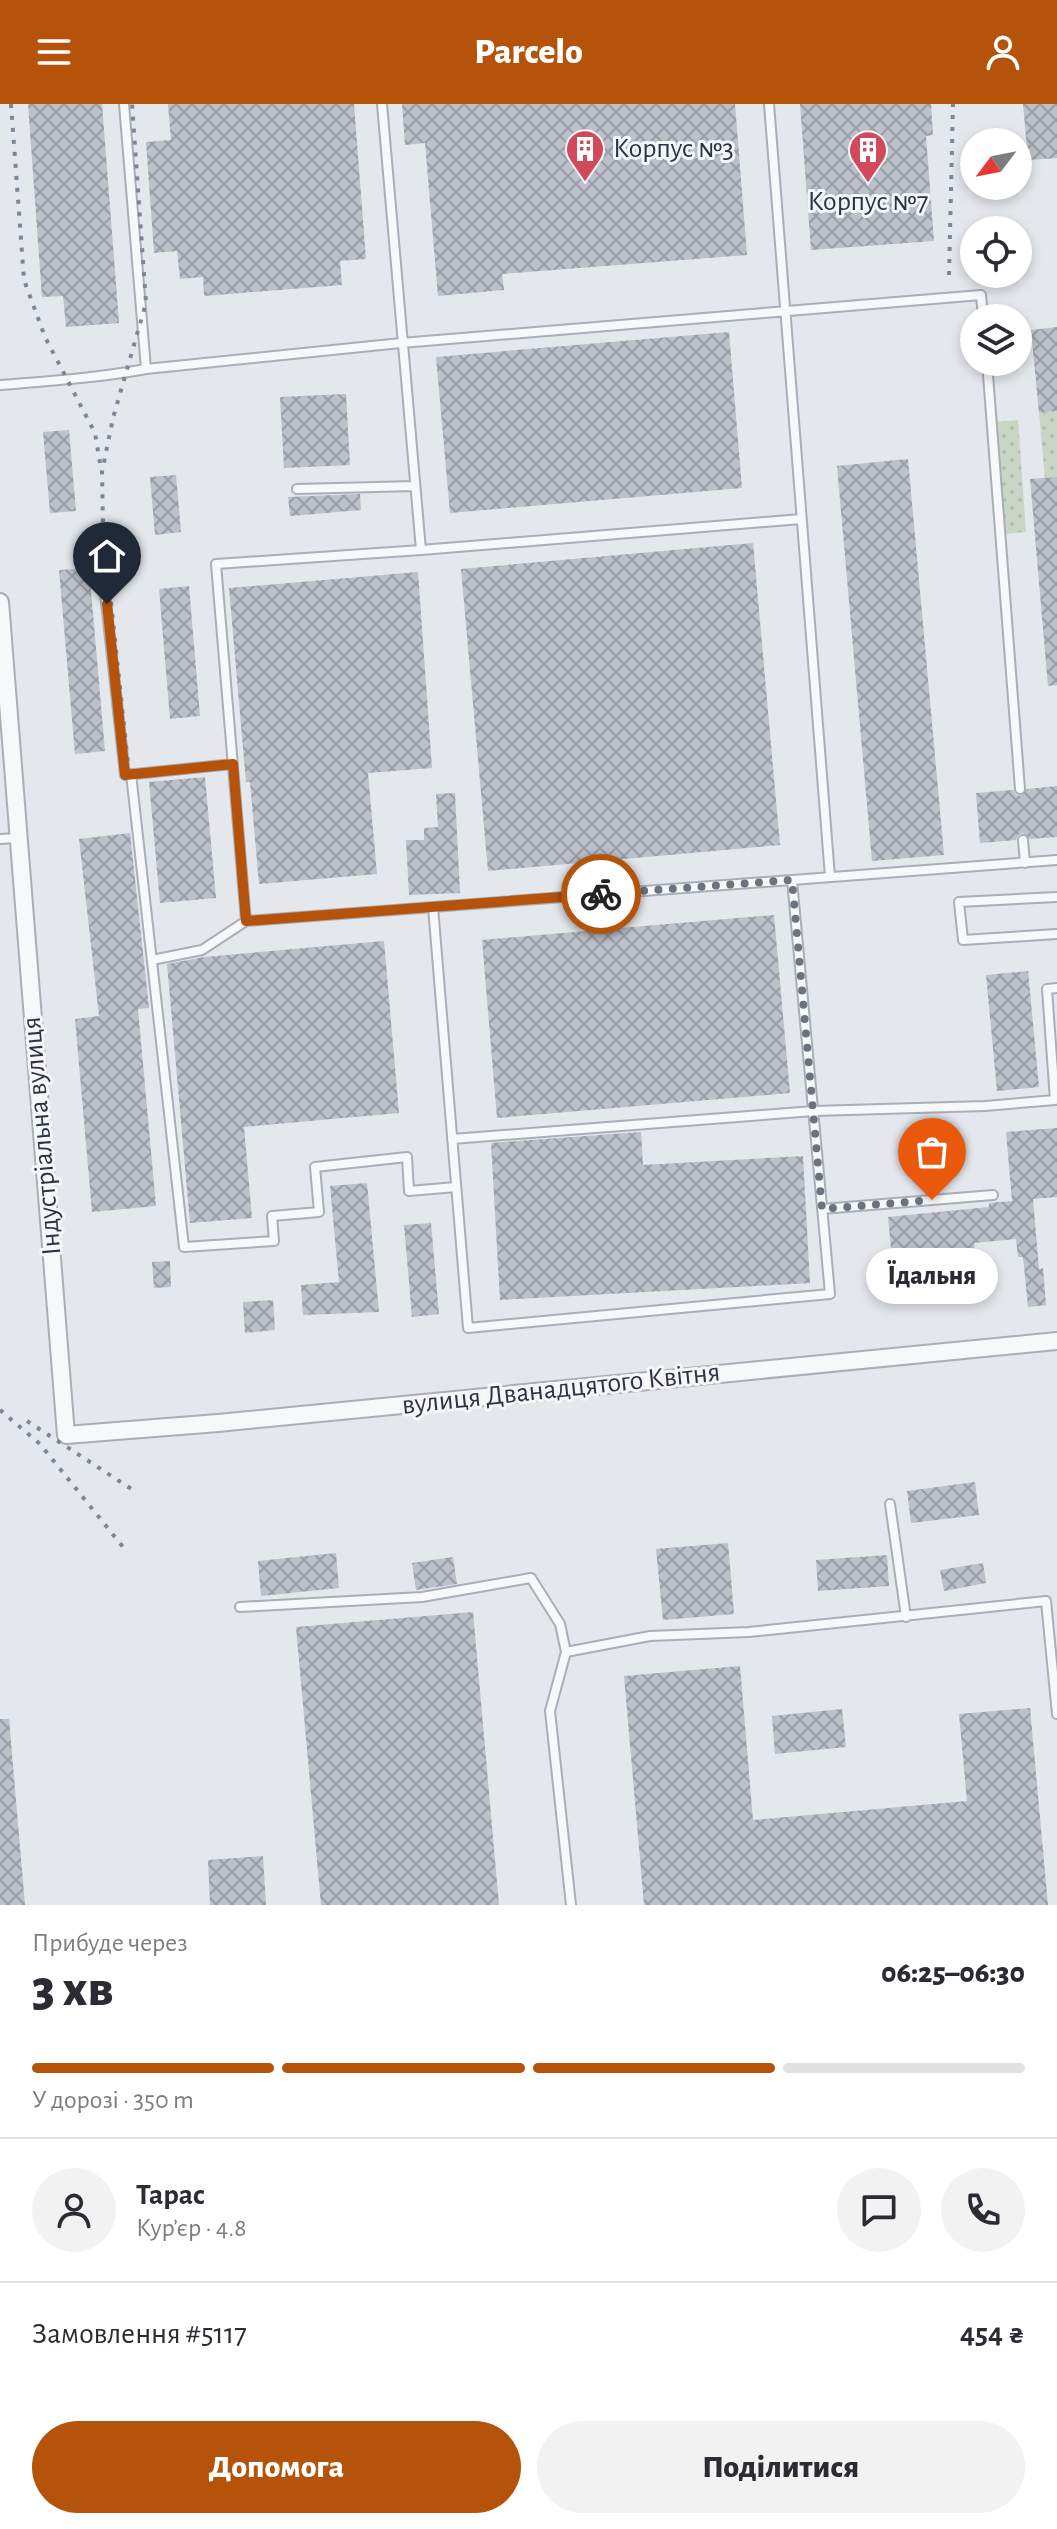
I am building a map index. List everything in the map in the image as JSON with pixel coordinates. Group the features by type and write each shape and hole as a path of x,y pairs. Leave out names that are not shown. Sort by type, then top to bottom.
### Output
{"street":[{"name":"Індустріальна вулиця","path":"0,602 66,1435"},
{"name":"вулиця Дванадцятого Квітня","path":"66,1435 218,1423 1057,1341"}],"lane":[{"path":"124,104 146,369"},
{"path":"382,104 421,550"},
{"path":"769,104 830,877"},
{"path":"0,385 63,381 83,376 401,343 784,310 981,295 982,304"},
{"path":"988,376 1020,789"},
{"path":"297,489 415,486"},
{"path":"246,921 216,564 801,519"},
{"path":"103,575 125,775 233,764"},
{"path":"131,774 184,1247 274,1241 272,1216 319,1212 315,1167 407,1157 409,1191 456,1187"},
{"path":"0,839 19,838"},
{"path":"1023,840 1025,863"},
{"path":"152,960 202,950 246,921 1057,860"},
{"path":"433,907 468,1328 830,1294 792,880"},
{"path":"1057,897 959,902 963,940 1057,934"},
{"path":"452,1139 814,1111 985,1106 1055,1100 1047,989 1057,988"},
{"path":"822,1209 993,1195"},
{"path":"890,1504 906,1617"},
{"path":"240,1607 422,1597 531,1578 560,1624 566,1652 550,1711 571,1905"},
{"path":"566,1652 650,1636 749,1632 1046,1601 1057,1714"}],"green space":[{"path":"1057,411 1057,477 1045,478 1039,413"},
{"path":"1018,420 1026,532 1003,534 995,422"}],"building":[{"path":"28,104 102,104 119,323 66,327 63,296 42,297"},
{"path":"168,104 354,104 366,259 340,261 342,285 204,296 203,277 180,279 177,251 154,253 146,142 171,140"},
{"name":"Корпус №3","path":"402,104 735,104 747,255 502,274 504,290 438,296 425,143 405,145"},
{"name":"Корпус №7","path":"800,104 931,104 933,135 926,136 934,241 811,250"},
{"path":"1023,104 1057,104 1057,158 1032,160 1032,128 1025,128"},
{"path":"1057,327 1057,411 1039,413 1032,330"},
{"path":"729,332 742,488 450,513 436,357"},
{"path":"346,394 350,465 284,468 280,397"},
{"path":"69,430 76,511 50,513 43,432"},
{"path":"908,459 944,855 872,861 837,466"},
{"path":"176,475 181,532 155,535 150,477"},
{"path":"1057,477 1057,685 1048,686 1030,479"},
{"path":"360,494 361,510 290,516 288,497"},
{"path":"753,543 780,845 488,871 461,569"},
{"path":"89,568 105,751 75,754 59,570"},
{"path":"418,572 432,768 368,773 377,874 259,884 250,782 246,782 229,588"},
{"path":"189,586 200,716 170,719 159,589"},
{"path":"205,777 216,898 160,903 149,782"},
{"path":"1057,786 1057,837 1030,839 1023,833 1016,840 980,843 976,793 1013,790 1021,796 1027,789"},
{"path":"455,793 460,893 409,895 406,840 424,840 424,828 438,827 436,794"},
{"path":"130,833 149,1008 138,1009 156,1206 92,1212 75,1019 99,1016 79,839"},
{"path":"774,915 790,1093 497,1118 482,940"},
{"path":"384,941 399,1113 244,1127 252,1218 190,1223 167,964 204,957"},
{"path":"1028,971 1039,1087 997,1091 986,975"},
{"path":"1057,1128 1057,1197 1033,1199 1039,1269 1043,1268 1046,1305 1028,1307 1023,1257 1018,1257 1016,1239 974,1243 975,1262 893,1270 888,1217 989,1207 989,1203 1012,1201 1006,1132"},
{"path":"641,1132 643,1165 803,1156 810,1283 500,1300 491,1143"},
{"path":"367,1183 379,1312 303,1315 301,1285 339,1282 330,1186"},
{"path":"431,1223 439,1314 412,1317 404,1225"},
{"path":"170,1261 171,1287 154,1288 152,1262"},
{"path":"273,1300 275,1330 245,1333 243,1302"},
{"path":"975,1482 979,1515 911,1523 907,1491"},
{"path":"728,1543 734,1614 663,1620 656,1549"},
{"path":"336,1553 339,1588 261,1596 258,1561"},
{"path":"887,1555 889,1586 818,1591 816,1560"},
{"path":"453,1557 457,1584 416,1590 412,1563"},
{"path":"983,1563 986,1583 944,1591 940,1570"},
{"path":"473,1612 499,1905 321,1905 296,1627"},
{"path":"740,1666 753,1820 967,1801 959,1714 1030,1708 1048,1905 644,1905 624,1676"},
{"path":"842,1709 846,1747 775,1754 772,1716"},
{"path":"0,1719 9,1719 25,1905 0,1905"},
{"path":"263,1856 266,1905 210,1905 208,1860"}],"railway":[{"path":"11,104 24,280 45,337 95,433 100,463"},
{"path":"129,773 103,526 102,472 113,418 146,303 132,104"},
{"path":"949,275 953,104"},
{"path":"0,1410 40,1444 123,1547"},
{"path":"27,1421 136,1492"}],"way so far":[{"path":"601,894 792,880 822,1209 932,1200"}],"place":[{"name":"Корпус №3","path":"585,183"},
{"name":"Корпус №7","path":"868,184"},
{"name":"Їдальня","path":"932,1200"}],"route":[{"path":"107,604 125,775 233,764 246,921 601,894"}]}
